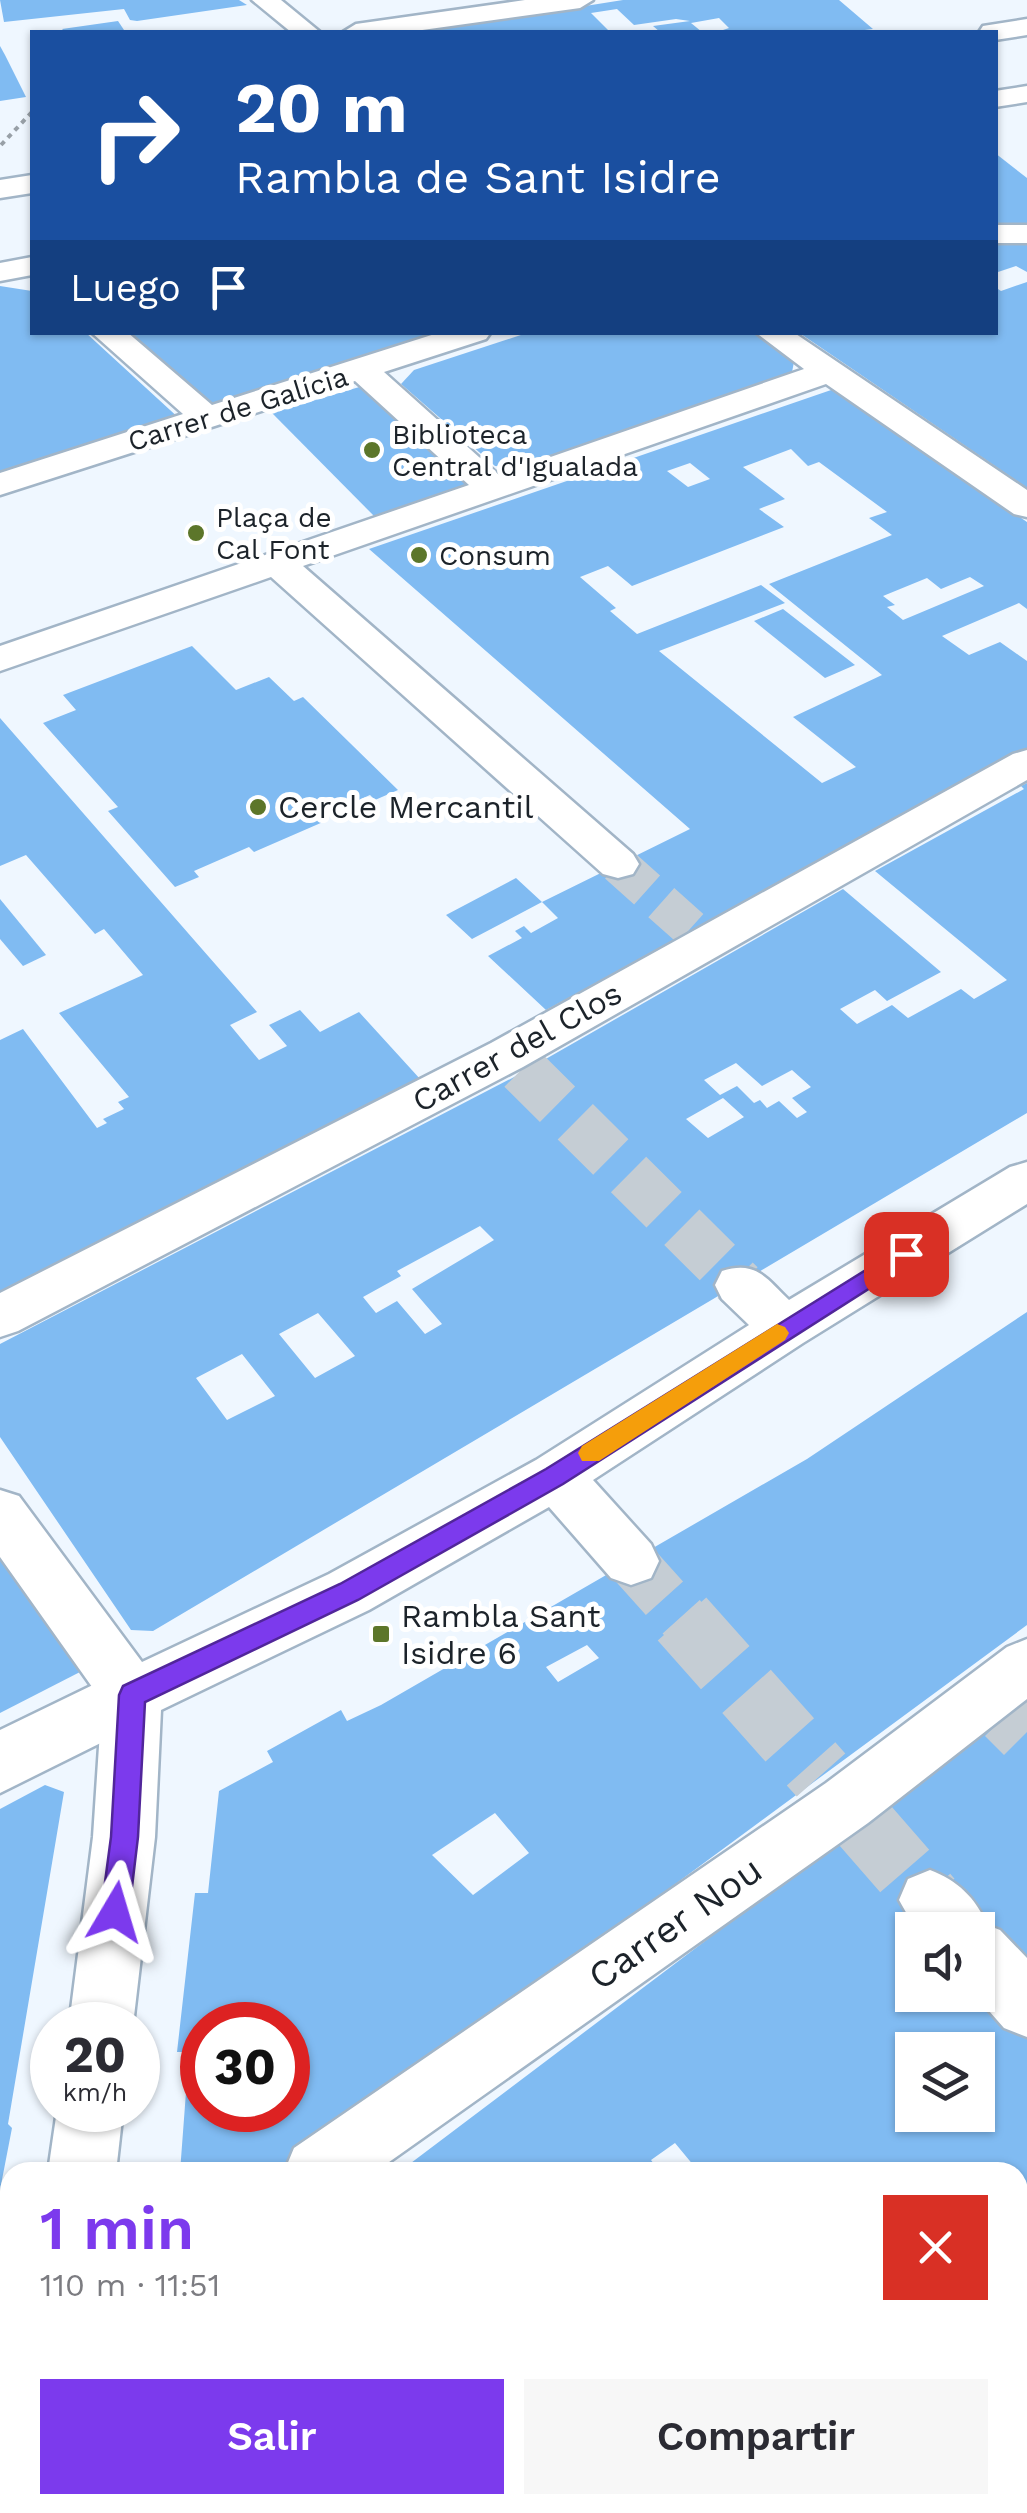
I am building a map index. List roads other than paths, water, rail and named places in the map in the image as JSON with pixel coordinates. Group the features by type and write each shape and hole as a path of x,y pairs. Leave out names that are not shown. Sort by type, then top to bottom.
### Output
{"street":[{"path":"264,0 304,30"},
{"path":"370,30 580,0"},
{"path":"998,31 1027,27"},
{"path":"998,99 1027,94"},
{"path":"0,189 30,184"},
{"path":"998,234 1027,234"},
{"path":"110,335 206,418"},
{"name":"Carrer de Galícia","path":"0,484 466,335"},
{"path":"776,335 1027,506"},
{"path":"363,370 492,487"},
{"path":"0,659 828,372"},
{"path":"278,564 618,864"},
{"name":"Carrer del Clos","path":"0,1317 514,1062 699,936 1027,763"},
{"path":"0,1764 132,1695 349,1592 555,1476 1027,1180"},
{"path":"740,1284 786,1328"},
{"path":"555,1476 630,1561"},
{"path":"0,1513 132,1695 124,1837 104,2002"},
{"name":"Carrer Nou","path":"332,2162 843,1800 1007,1691"},
{"path":"995,1970 1027,2005"},
{"path":"83,2162 87,2132"}],"tunnel":[{"path":"618,864 692,930"},
{"path":"522,1069 740,1285"},
{"path":"631,1561 685,1621"},
{"path":"682,1619 821,1775"},
{"path":"1008,1713 1027,1732"},
{"path":"862,1822 930,1900"}],"place":[{"name":"Biblioteca Central d'Igualada","path":"372,450"},
{"name":"Plaça de Cal Font","path":"196,533"},
{"name":"Consum","path":"419,555"},
{"name":"Cercle Mercantil","path":"258,807"},
{"name":"Rambla Sant Isidre 6","path":"381,1634"}]}
